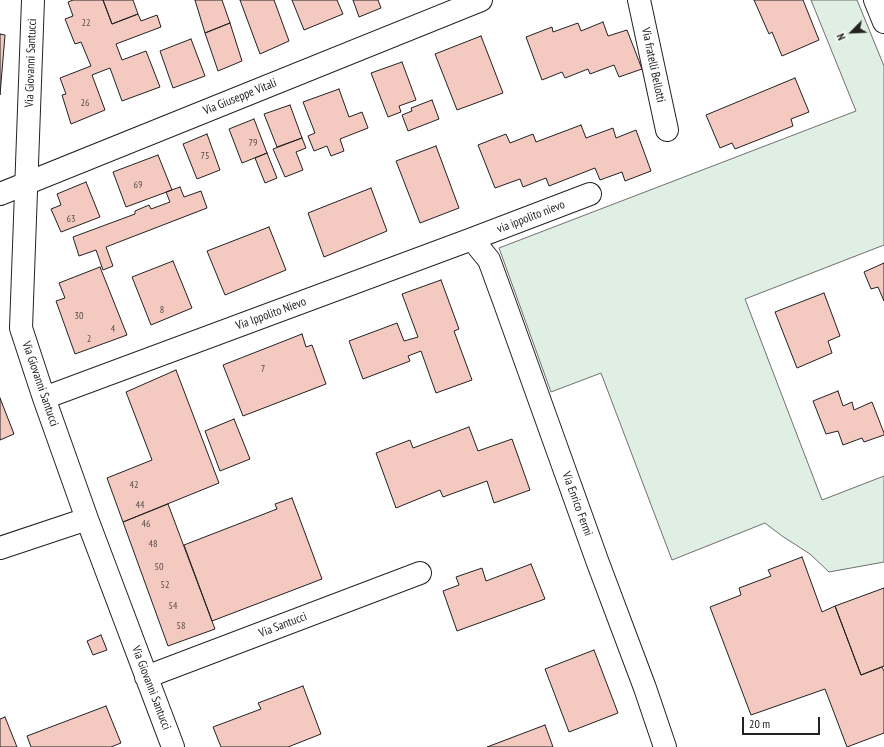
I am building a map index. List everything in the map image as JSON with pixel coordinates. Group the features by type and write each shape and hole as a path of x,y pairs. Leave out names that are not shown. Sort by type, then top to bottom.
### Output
{"street":[{"name":"Via Giovanni Santucci","path":"33,0 21,328 87,519 173,747"},
{"name":"Via Giuseppe Vitali","path":"0,194 480,0"},
{"name":"Via fratelli Bellotti","path":"639,0 667,130"},
{"path":"875,0 884,22"},
{"name":"via ippolito nievo","path":"472,239 590,194"},
{"name":"Via Ippolito Nievo","path":"44,398 472,239"},
{"name":"Via Enrico Fermi","path":"472,239 489,260 598,563 645,688 665,747"},
{"path":"0,548 87,519"},
{"name":"Via Santucci","path":"146,677 420,573"}],"green space":[{"path":"811,0 857,0 884,66 884,245 745,299 822,500 884,476 884,562 829,572 810,554 765,523 672,560 601,373 551,392 499,248 856,111"}],"building":[{"path":"73,0 103,0 112,24 138,14 141,21 157,15 161,27 116,44 122,60 146,51 160,87 122,101 110,68 92,75 105,110 71,124 62,95 66,94 60,78 91,66 81,42 75,44 65,19 73,16 68,2"},
{"path":"103,0 133,0 138,14 112,24"},
{"path":"195,0 222,0 230,23 205,33"},
{"path":"240,0 274,0 289,41 260,54"},
{"path":"292,0 337,0 343,14 304,30"},
{"path":"353,0 378,0 381,8 359,17"},
{"path":"754,0 803,0 819,40 782,56 772,32 769,34"},
{"path":"603,22 608,36 627,30 642,69 619,77 614,65 590,74 588,69 565,78 562,72 542,80 526,37 552,27 553,32 578,23 581,31"},
{"path":"230,23 242,61 218,71 205,33"},
{"path":"0,34 5,35 0,95"},
{"path":"481,36 503,93 457,110 435,54"},
{"path":"191,39 205,76 173,88 160,51"},
{"path":"402,62 416,100 399,106 401,112 388,117 371,73"},
{"path":"795,78 809,112 791,119 793,126 735,149 732,143 720,148 706,115"},
{"path":"339,89 349,117 362,112 368,128 340,139 344,151 331,156 327,146 314,151 308,136 315,133 303,102"},
{"path":"432,100 439,119 408,131 402,115 412,111 411,108"},
{"path":"290,105 302,138 277,147 264,114"},
{"path":"254,119 267,153 242,163 229,129"},
{"path":"581,125 586,138 613,128 616,138 636,130 651,171 625,181 622,172 600,180 595,168 549,186 546,178 523,187 520,179 495,188 478,145 506,134 510,143 533,134 536,142"},
{"path":"207,134 220,170 197,179 183,144"},
{"path":"302,138 306,148 296,152 303,170 285,177 273,149"},
{"path":"436,146 459,208 420,223 396,161"},
{"path":"267,153 277,178 265,183 255,158"},
{"path":"158,155 172,190 126,207 113,172"},
{"path":"86,182 100,217 61,232 51,209 61,205 57,194"},
{"path":"180,187 184,197 201,191 207,208 106,247 113,266 103,270 96,250 79,256 73,237 135,214 135,211 149,205 151,209 170,202 166,192"},
{"path":"371,188 387,231 324,257 308,213"},
{"path":"269,227 286,270 225,295 207,251"},
{"path":"173,261 192,308 151,325 132,277"},
{"path":"884,263 884,301 878,287 871,289 864,272"},
{"path":"100,267 127,335 75,354 56,301 65,298 59,283"},
{"path":"441,280 459,329 454,331 472,380 436,393 421,351 408,356 410,361 363,379 349,341 397,323 404,341 418,337 402,294"},
{"path":"824,293 840,336 828,341 832,353 797,368 775,312"},
{"path":"302,334 306,347 312,345 326,384 243,416 223,365"},
{"path":"176,370 219,483 123,522 107,478 152,460 126,392"},
{"path":"838,391 843,406 852,402 854,410 872,402 884,435 864,442 862,438 843,445 838,431 826,434 813,401"},
{"path":"0,398 14,434 0,440"},
{"path":"234,419 250,459 220,471 205,431"},
{"path":"469,427 478,451 512,439 530,490 494,503 487,481 443,497 440,490 396,508 376,453 410,440 413,448"},
{"path":"292,498 322,579 212,621 184,545 277,509 275,504"},
{"path":"168,504 215,629 168,646 123,522"},
{"path":"802,557 822,612 835,606 861,675 882,667 884,671 884,733 847,747 825,689 751,715 710,607 741,595 739,588 771,576 768,570"},
{"path":"531,564 545,599 457,631 443,591 459,585 456,577 482,568 486,581"},
{"path":"884,588 884,666 861,675 835,606"},
{"path":"101,635 107,650 93,655 87,641"},
{"path":"594,650 618,713 569,732 545,669"},
{"path":"303,686 321,734 288,747 221,747 213,727 261,709 258,703"},
{"path":"106,706 121,743 111,747 31,747 27,736"},
{"path":"5,717 17,747 0,747 0,719"},
{"path":"545,725 553,747 487,747"}]}
